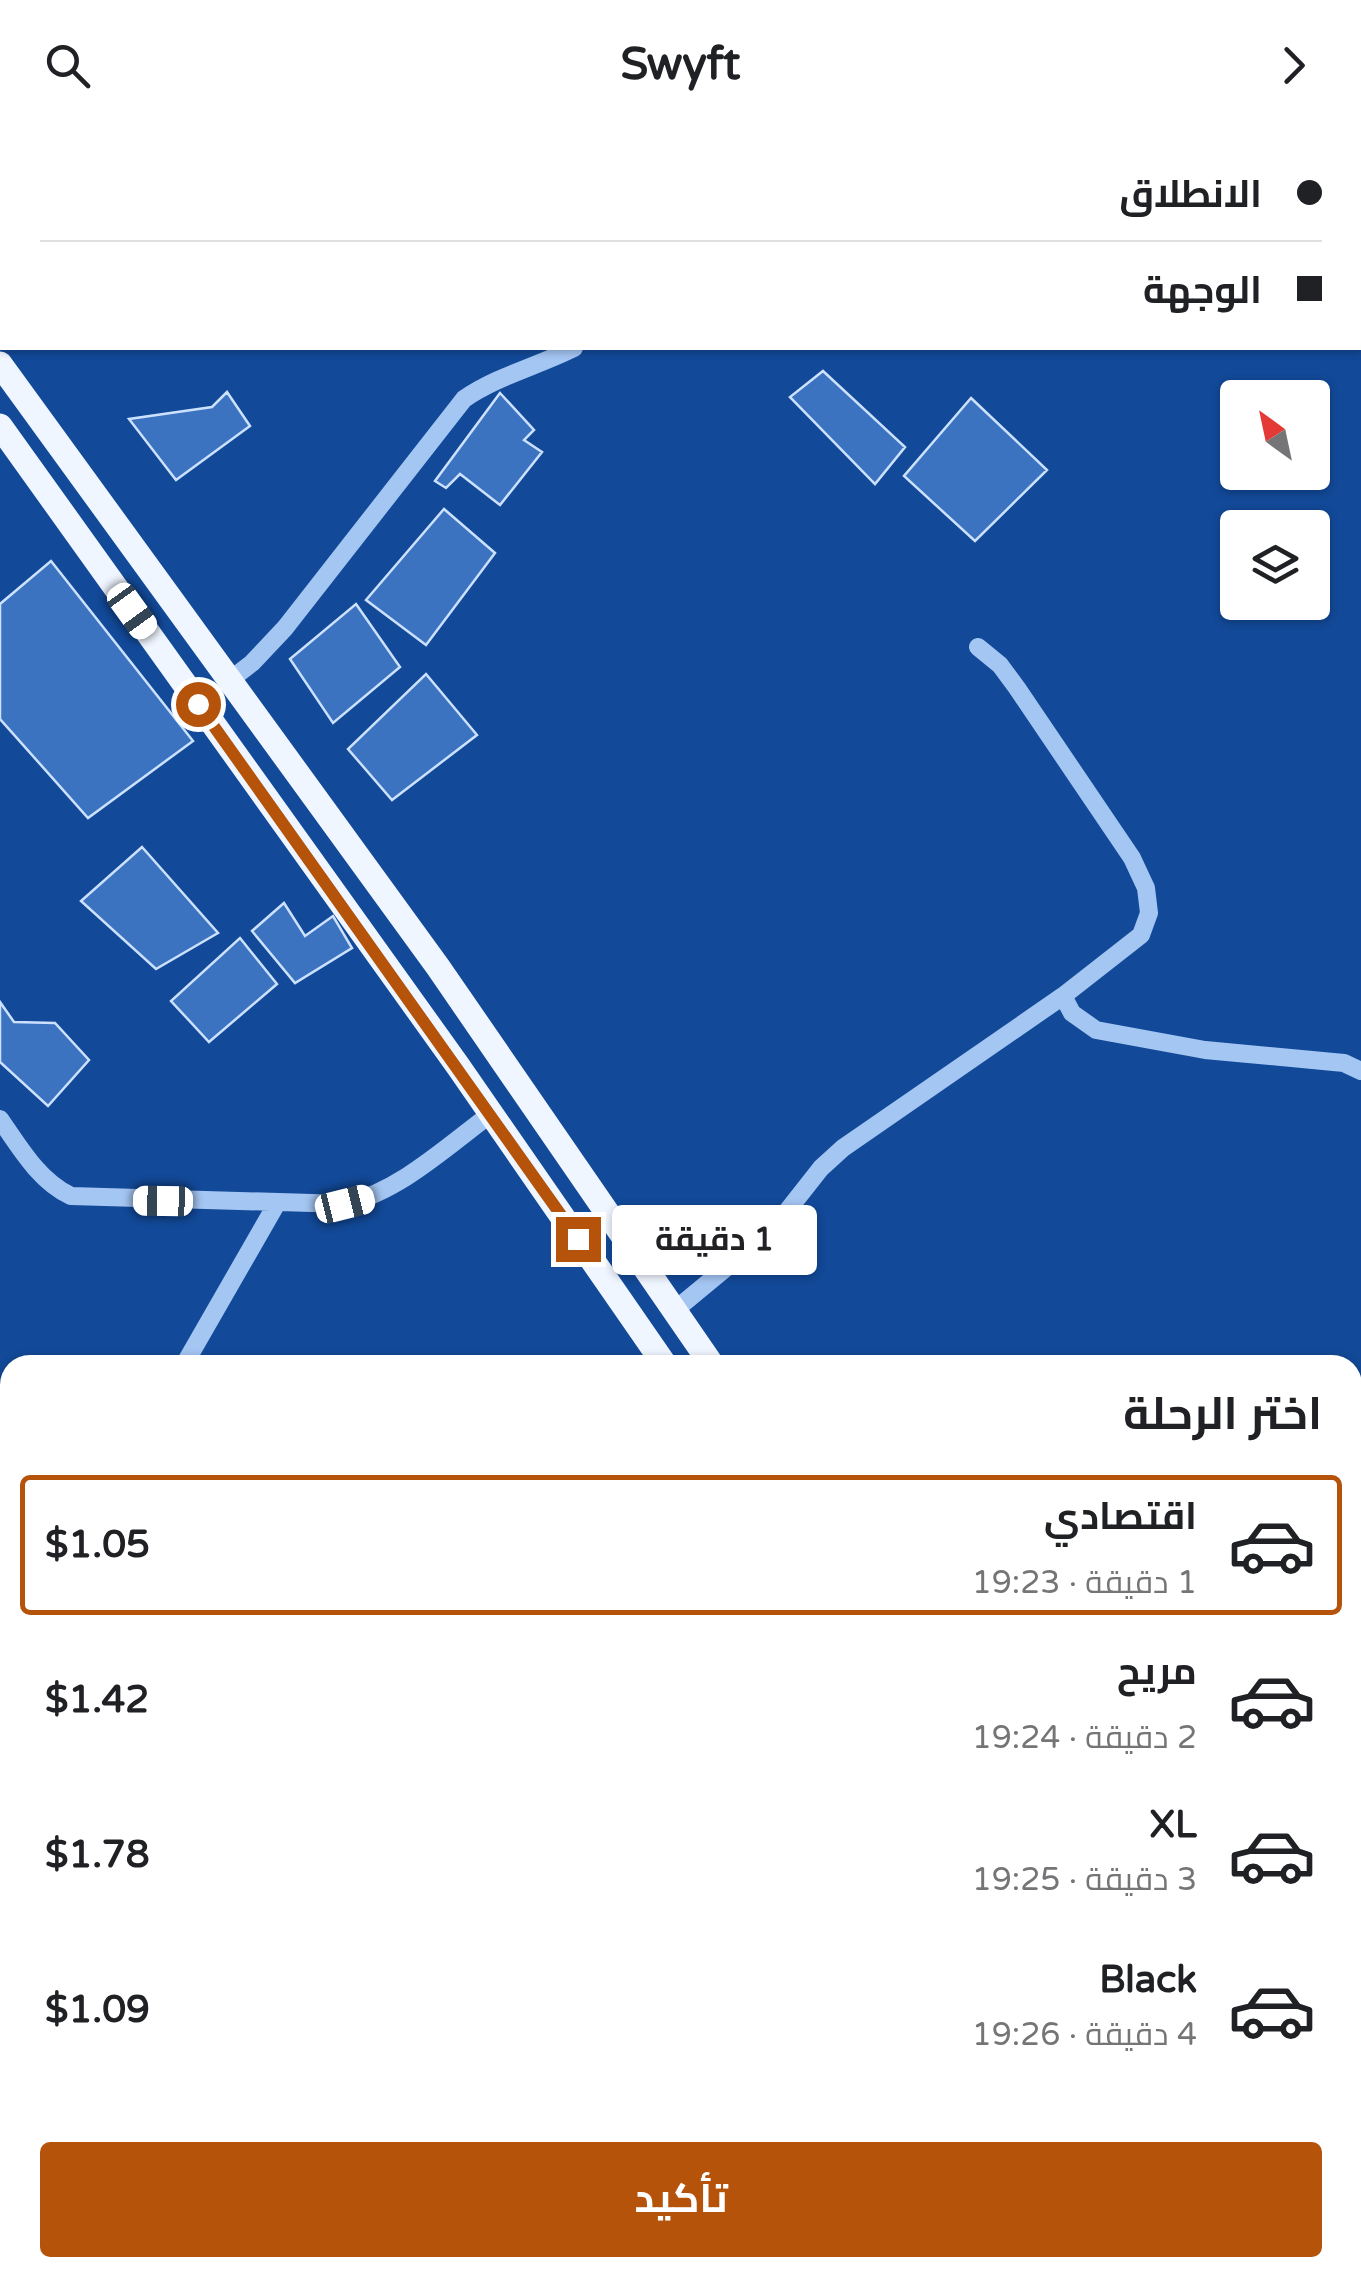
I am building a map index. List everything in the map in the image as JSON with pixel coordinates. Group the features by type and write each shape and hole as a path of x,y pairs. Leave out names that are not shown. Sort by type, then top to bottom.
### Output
{"main road":[{"path":"0,364 438,967 705,1355"},
{"path":"0,426 492,1114 658,1355"}],"street":[{"path":"230,680 252,663 284,628 464,399 487,384 525,372 570,350"},
{"path":"674,1310 773,1229 821,1168 844,1148 1063,996 1141,935 1149,914 1146,888 1132,858 1000,664 978,646"},
{"path":"1063,996 1072,1013 1096,1030 1205,1050 1344,1063 1361,1070"},
{"path":"0,1119 32,1165 58,1190 71,1196 345,1204 367,1199 400,1180 492,1114"},
{"path":"190,1355 277,1203"}],"building":[{"path":"823,371 905,447 875,484 790,397"},
{"path":"227,392 250,426 176,480 129,419 212,407"},
{"path":"500,393 534,430 524,440 542,452 500,505 460,474 446,488 435,481"},
{"path":"971,398 1047,470 975,541 904,476"},
{"path":"444,509 495,553 426,645 366,600"},
{"path":"51,561 193,741 88,818 0,719 0,604"},
{"path":"356,604 400,667 333,723 290,659"},
{"path":"426,674 477,735 392,800 348,749"},
{"path":"142,847 218,933 156,969 81,901"},
{"path":"284,903 305,936 333,916 352,948 295,983 252,931"},
{"path":"240,938 277,984 209,1042 171,1001"},
{"path":"0,1002 14,1022 55,1023 89,1060 48,1106 0,1062"}],"route":[{"path":"198,704 578,1239"}]}
